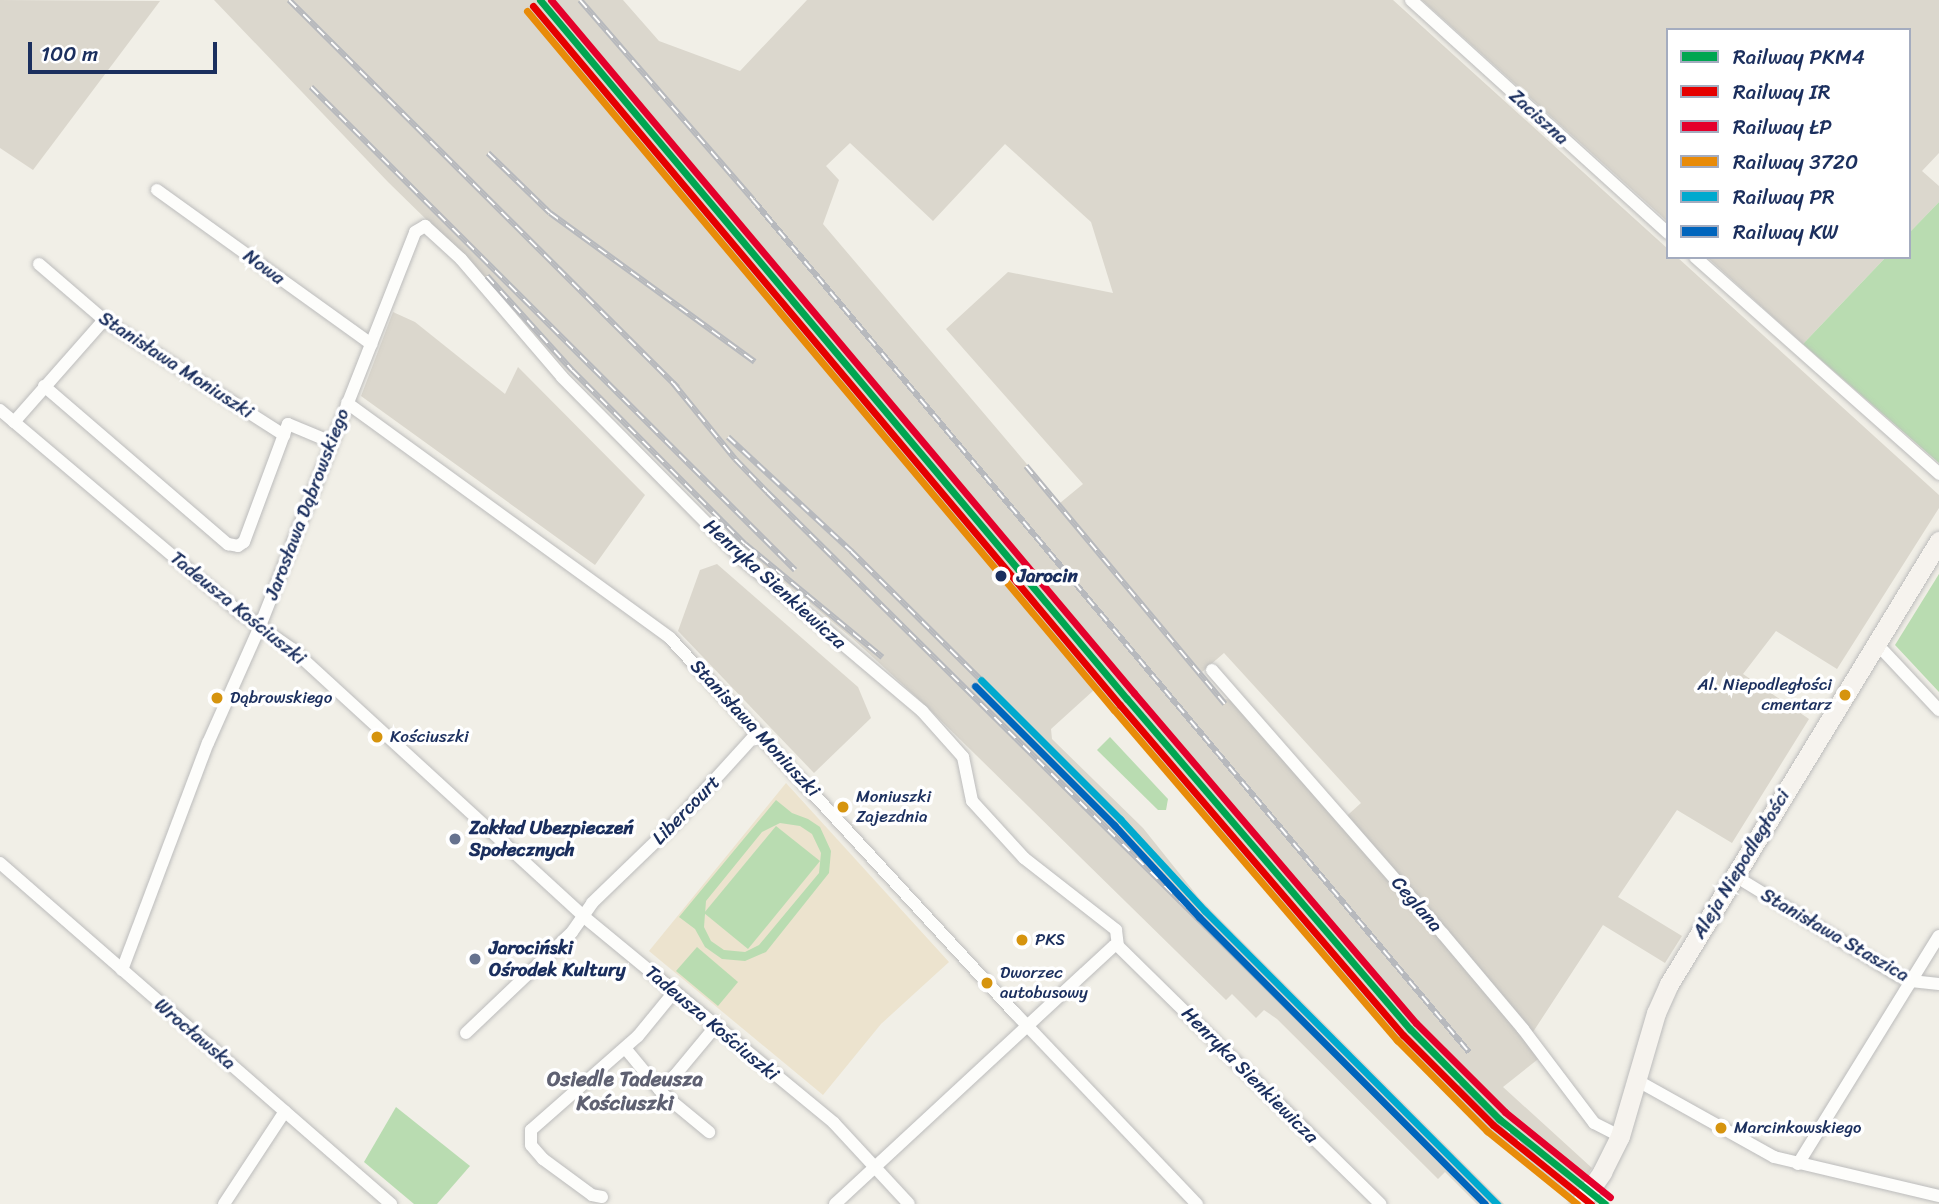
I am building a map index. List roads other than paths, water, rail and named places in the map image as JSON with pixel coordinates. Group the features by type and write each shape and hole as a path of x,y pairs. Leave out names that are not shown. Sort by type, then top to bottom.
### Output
{"main road":[{"name":"Aleja Niepodległości","path":"1580,1204 1602,1172 1620,1136 1656,1013 1666,991 1939,541"}],"street":[{"name":"Zaciszna","path":"1410,0 1666,231"},
{"name":"Nowa","path":"157,190 371,344"},
{"name":"Henryka Sienkiewicza","path":"415,232 425,226 461,259 562,377 742,559 922,711 963,757 972,802 998,833 1024,858 1116,930 1118,946 1381,1204"},
{"name":"Jarosława Dąbrowskiego","path":"122,970 214,732 260,626 415,232"},
{"path":"1697,259 1939,474"},
{"name":"Stanisława Moniuszki","path":"39,264 104,320 284,435"},
{"path":"14,422 104,320"},
{"path":"44,386 228,544 238,546 244,542 288,424 331,442"},
{"name":"Stanisława Moniuszki","path":"347,402 646,618 688,656 1027,1025 1197,1204"},
{"name":"Tadeusza Kościuszki","path":"0,410 239,612 292,649 583,916 834,1123 909,1204"},
{"path":"1876,643 1939,710"},
{"name":"Ceglana","path":"1212,670 1443,934 1523,1029 1594,1123 1620,1136"},
{"name":"Libercourt","path":"466,1033 572,932 583,916 677,821 758,732"},
{"name":"Wrocławska","path":"0,863 391,1204"},
{"name":"Stanisława Staszica","path":"1735,876 1911,981 1939,984"},
{"path":"1798,1164 1939,936"},
{"path":"835,1204 1109,948 1118,946"},
{"path":"602,1197 592,1195 543,1159 531,1144 530,1136 537,1122 625,1048 674,992"},
{"path":"659,1089 676,1074 715,1027"},
{"path":"625,1048 659,1089 709,1132"},
{"path":"1638,1081 1774,1157 1939,1196"},
{"path":"224,1204 285,1111"}],"railway":[{"path":"289,0 678,388"},
{"path":"580,0 753,200 1469,1052"},
{"path":"311,87 795,570"},
{"path":"488,153 550,213 755,362"},
{"path":"487,276 572,370 745,544 882,657"},
{"path":"673,383 735,459 767,492 1486,1204"},
{"path":"728,437 851,551 981,680"},
{"path":"1026,466 1225,704"},
{"path":"1461,1083 1539,1162 1591,1204"}],"rail line":[{"name":"PKM4","path":"540,0 1127,699 1410,1029 1499,1119 1605,1204"},
{"name":"ŁP","path":"551,0 1134,693 1416,1023 1505,1112 1610,1197"},
{"name":"IR","path":"533,6 1120,705 1403,1035 1493,1125 1591,1204"},
{"name":"3720","path":"527,11 1114,710 1397,1040 1487,1131 1577,1204"},
{"name":"PR","path":"981,680 1120,819 1205,911 1497,1204"},
{"name":"KW","path":"975,686 1114,825 1199,917 1485,1204"}],"place":[{"name":"Jarocin","path":"1001,576"},
{"name":"Al. Niepodległości cmentarz","path":"1845,695"},
{"name":"Dąbrowskiego","path":"217,698"},
{"name":"Kościuszki","path":"377,737"},
{"name":"Moniuszki Zajezdnia","path":"843,807"},
{"name":"Zakład Ubezpieczeń Społecznych","path":"455,839"},
{"name":"PKS","path":"1022,940"},
{"name":"Jarociński Ośrodek Kultury","path":"475,959"},
{"name":"Dworzec autobusowy","path":"987,983"},
{"name":"Marcinkowskiego","path":"1721,1128"}],"district":[{"name":"Osiedle Tadeusza Kościuszki","path":"625,1091"}]}
